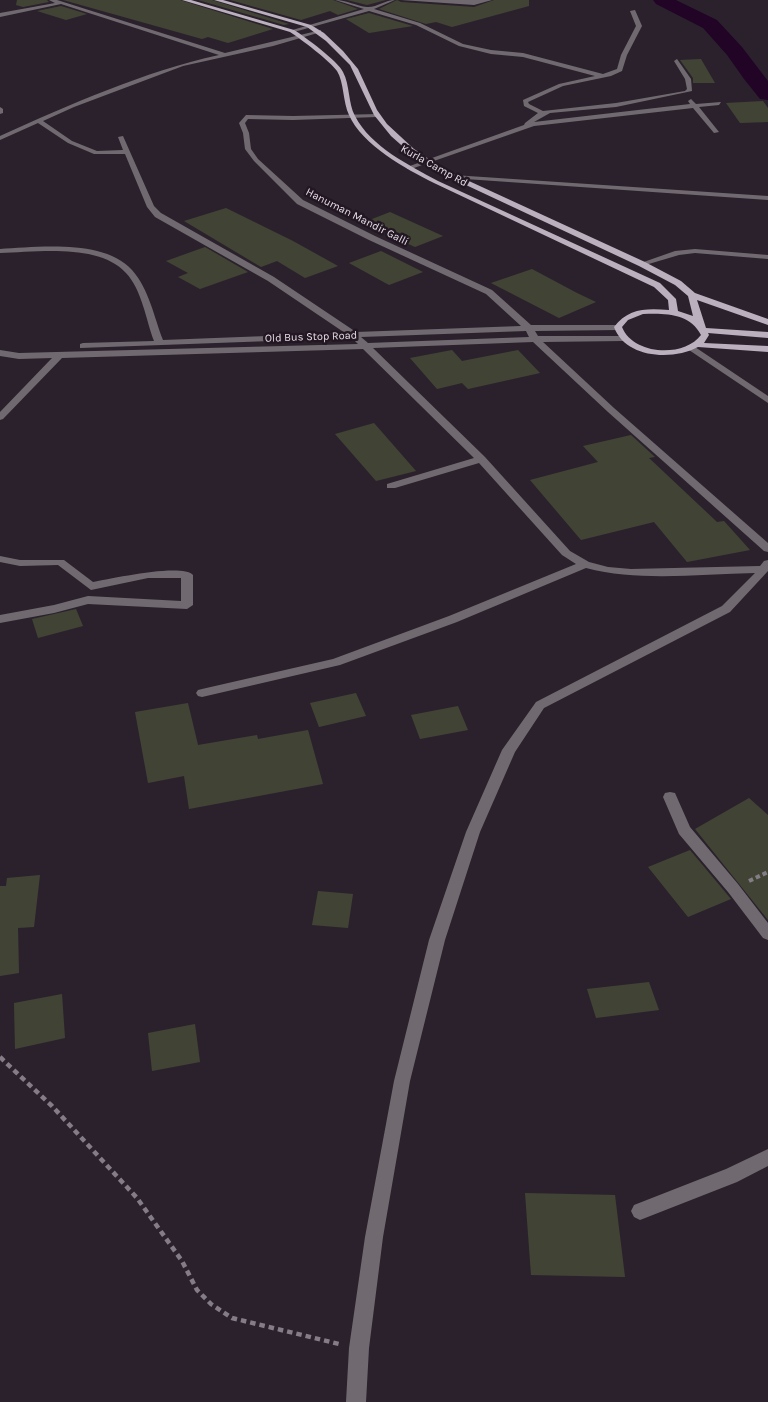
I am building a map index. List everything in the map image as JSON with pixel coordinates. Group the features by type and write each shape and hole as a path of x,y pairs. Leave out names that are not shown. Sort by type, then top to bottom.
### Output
{"main road":[{"name":"Kurla Camp Rd","path":"185,0 292,31 302,37 340,71 352,116 373,143 409,168 657,285 672,299 674,313"},
{"name":"Kurla Camp Rd","path":"217,0 309,26 318,31 356,70 377,114 396,138 426,163 642,264 678,283 692,295 768,322"},
{"path":"692,295 705,335 695,347"},
{"path":"768,335 701,327 684,316 652,311 632,314 620,322 618,327 623,338 636,346 654,351 674,352 695,347 768,349"}],"street":[{"path":"52,0 137,27 172,35 225,55"},
{"path":"338,0 418,24 461,45 491,52 523,55 602,76"},
{"path":"292,31 392,0"},
{"path":"404,0 474,3 489,0"},
{"path":"0,15 62,3"},
{"path":"633,11 638,26 624,55 620,70 561,85 525,100 526,105 543,112 616,105 687,92 690,90 688,79 677,61"},
{"path":"0,138 116,88 180,65 302,37 318,31"},
{"path":"687,92 694,106 716,132"},
{"path":"409,168 523,127 543,122 720,103"},
{"path":"523,127 543,112"},
{"name":"Hanuman Mandir Galli","path":"377,114 246,117 242,123 246,133 248,149 256,160 300,202 390,247 489,292 529,328"},
{"path":"38,121 70,142 96,153 127,152"},
{"path":"0,131 9,133"},
{"path":"121,137 151,207 158,215 271,279 354,335 481,459 566,554 585,564 608,570 631,572 766,566"},
{"path":"454,177 768,198"},
{"path":"0,251 56,249 78,251 102,256 119,263 130,272 138,286 159,342"},
{"path":"642,264 678,253 695,251 768,257"},
{"name":"Old Bus Stop Road","path":"0,353 30,348 159,342 529,328 618,327"},
{"path":"529,328 535,340 768,549"},
{"name":"Old Bus Stop Road","path":"0,353 20,356 623,338"},
{"path":"215,350 217,340"},
{"path":"695,347 768,400"},
{"path":"0,417 61,354"},
{"path":"391,486 481,459"},
{"path":"0,559 20,563 60,562 91,586 148,575 187,575 187,605 88,600 0,619"},
{"path":"202,694 336,662 453,619 585,564"},
{"path":"356,1402 359,1348 374,1237 404,1072 437,940 473,832 509,750 540,705 726,609 766,566"},
{"path":"670,797 684,830 733,888 768,934"},
{"path":"640,1211 731,1176 768,1157"}],"path":[{"path":"0,1057 52,1106 137,1198 182,1261 196,1290 211,1304 232,1318 359,1348"}],"building":[{"path":"17,0 47,0 49,2 23,7 16,5"},
{"path":"63,0 180,0 273,29 228,43 208,37 202,39"},
{"path":"198,0 212,0 289,24 284,25"},
{"path":"230,0 333,0 358,9 338,15 330,11 301,20"},
{"path":"347,0 386,0 367,5"},
{"path":"397,0 401,2 474,7 494,0 529,0 529,6 452,27 436,22 426,24 379,9"},
{"path":"61,6 87,14 66,20 37,11"},
{"path":"369,13 413,26 369,33 346,19"},
{"path":"701,59 715,83 693,83 693,78 680,60"},
{"path":"763,101 768,108 768,122 740,123 726,103"},
{"path":"226,208 293,241 338,266 305,278 277,261 261,267 184,221"},
{"path":"390,212 443,236 415,247 362,223"},
{"path":"205,247 248,272 200,289 178,277 188,273 166,261"},
{"path":"381,251 423,272 389,285 349,263"},
{"path":"532,269 596,302 559,318 491,283"},
{"path":"452,350 462,361 518,350 540,373 468,389 462,383 437,389 410,358"},
{"path":"374,423 416,471 376,481 335,434"},
{"path":"631,435 655,457 649,458 717,522 724,521 750,550 687,562 654,522 581,540 530,480 598,462 583,446"},
{"path":"76,609 83,626 38,638 32,619"},
{"path":"356,693 366,716 319,727 310,703"},
{"path":"188,703 198,745 257,735 258,739 308,730 323,784 189,809 184,776 148,783 135,712"},
{"path":"458,706 468,730 420,739 411,715"},
{"path":"749,798 768,815 768,920 695,829"},
{"path":"690,850 731,899 688,917 648,867"},
{"path":"40,875 34,927 18,928 19,973 0,976 0,886 6,886 7,878"},
{"path":"318,891 353,894 348,928 312,925"},
{"path":"649,982 659,1010 596,1018 587,989"},
{"path":"62,994 65,1038 15,1049 14,1003"},
{"path":"195,1024 200,1062 152,1071 148,1033"},
{"path":"525,1193 615,1195 625,1277 531,1275"}],"waterway":[{"path":"662,0 710,24 735,51 751,75 768,94"}]}
